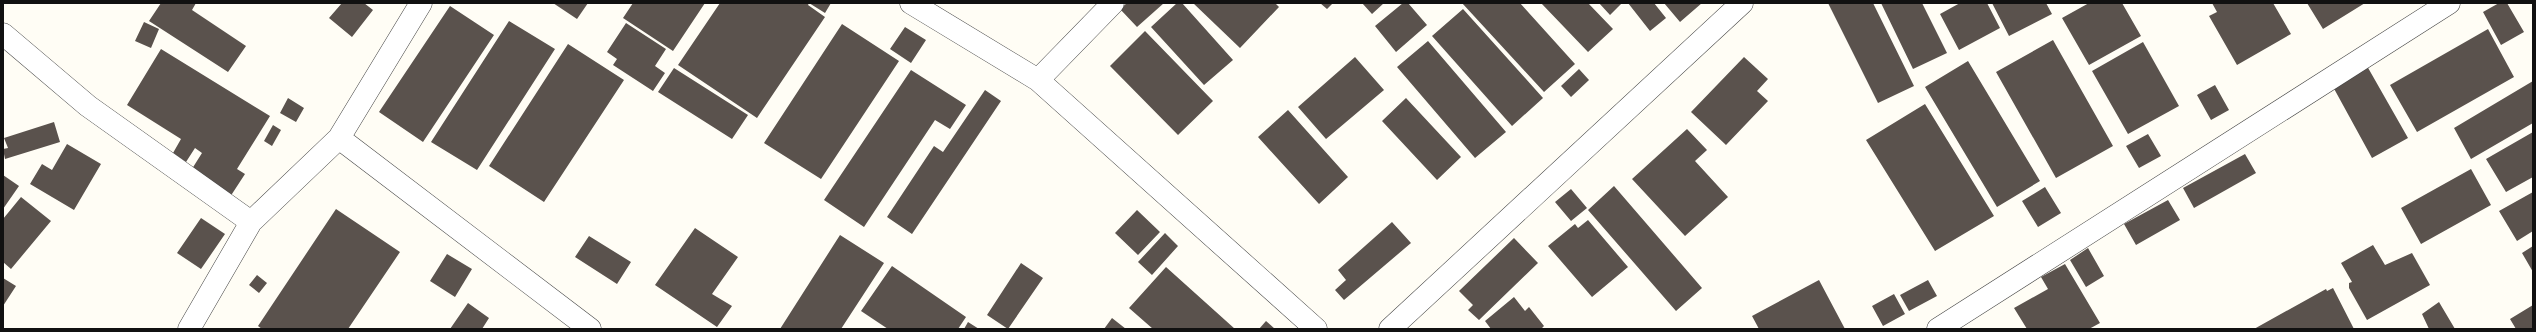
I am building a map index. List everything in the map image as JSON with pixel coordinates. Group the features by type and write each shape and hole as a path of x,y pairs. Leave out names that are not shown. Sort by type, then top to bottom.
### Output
{"street":[{"path":"189,329 250,222 339,138 421,3"},
{"path":"911,3 1038,80 1316,329"},
{"path":"1038,80 1113,3"},
{"path":"1390,329 1742,3"},
{"path":"1938,329 2449,3"},
{"path":"3,34 88,106 250,222"},
{"path":"339,138 590,329"}],"building":[{"path":"161,3 196,3 192,10 246,46 228,72 149,21"},
{"path":"342,3 364,3 373,10 352,37 329,18"},
{"path":"553,3 588,3 577,19"},
{"path":"633,3 705,3 673,51 623,18"},
{"path":"720,3 809,3 808,5 825,17 757,118 678,65"},
{"path":"809,3 831,3 825,13"},
{"path":"1127,3 1164,3 1137,27 1120,9"},
{"path":"1177,3 1182,3 1233,60 1204,85 1151,27"},
{"path":"1193,3 1275,3 1279,7 1240,48"},
{"path":"1320,3 1333,3 1327,9"},
{"path":"1362,3 1384,3 1372,14"},
{"path":"1403,3 1408,3 1427,25 1396,52 1375,26"},
{"path":"1462,3 1520,3 1575,64 1544,92"},
{"path":"1541,3 1588,3 1613,29 1588,52"},
{"path":"1599,3 1622,3 1610,15"},
{"path":"1628,3 1654,3 1666,18 1650,31"},
{"path":"1664,3 1702,3 1680,22"},
{"path":"1828,3 1873,3 1914,86 1878,103"},
{"path":"1881,3 1922,3 1947,53 1913,69"},
{"path":"1960,3 1987,3 2000,28 1959,50 1940,14"},
{"path":"1992,3 2046,3 2052,14 2009,36"},
{"path":"2089,3 2122,3 2141,36 2089,65 2062,18"},
{"path":"2212,3 2273,3 2291,34 2237,65 2209,16 2217,12"},
{"path":"2307,3 2365,3 2323,29"},
{"path":"2499,3 2507,3 2524,32 2501,45 2483,12"},
{"path":"450,6 494,35 423,142 379,112"},
{"path":"1463,9 1543,98 1512,126 1432,36"},
{"path":"509,21 555,49 477,170 431,142"},
{"path":"144,22 159,29 151,48 135,41"},
{"path":"626,23 666,49 655,66 665,73 653,91 613,65 617,59 607,52"},
{"path":"842,24 899,61 821,179 764,143"},
{"path":"905,27 926,40 911,63 890,49"},
{"path":"2488,29 2514,77 2417,132 2390,85"},
{"path":"1145,31 1213,101 1178,135 1110,66"},
{"path":"2053,40 2113,146 2056,178 1996,72"},
{"path":"1428,41 1506,132 1475,158 1397,67"},
{"path":"2143,42 2179,106 2128,134 2092,71"},
{"path":"568,44 624,80 544,202 489,166"},
{"path":"161,49 270,116 237,169 245,174 230,197 190,172 202,153 195,148 186,162 173,153 181,139 127,105"},
{"path":"1355,57 1384,90 1326,139 1298,107"},
{"path":"1744,57 1768,79 1757,91 1768,101 1726,145 1691,112"},
{"path":"1968,61 2040,181 1997,207 1925,87"},
{"path":"2367,66 2408,138 2372,158 2332,85"},
{"path":"674,68 748,115 732,139 658,92"},
{"path":"1579,69 1589,80 1571,97 1561,86"},
{"path":"911,70 966,105 950,129 935,120 864,227 824,200"},
{"path":"2533,81 2533,123 2471,159 2454,128"},
{"path":"2215,85 2229,110 2211,120 2197,95"},
{"path":"985,90 1001,101 912,234 887,217 934,146 943,152"},
{"path":"288,98 304,108 296,122 280,113"},
{"path":"1406,98 1461,157 1437,180 1382,121"},
{"path":"1925,104 1994,216 1935,251 1866,140"},
{"path":"1288,110 1348,177 1319,204 1258,137"},
{"path":"54,122 60,142 5,159 3,149 8,148 4,138"},
{"path":"273,125 281,130 272,146 264,141"},
{"path":"1687,129 1707,150 1695,161 1728,197 1685,236 1632,179"},
{"path":"2533,132 2533,177 2506,192 2486,159"},
{"path":"2148,134 2161,156 2139,168 2126,146"},
{"path":"67,144 101,164 74,210 30,184 42,164 52,170"},
{"path":"2245,154 2256,173 2194,208 2183,188"},
{"path":"2471,169 2491,205 2421,244 2401,208"},
{"path":"3,175 19,186 3,209"},
{"path":"1614,186 1702,288 1676,311 1588,210"},
{"path":"2045,187 2061,213 2038,227 2022,201"},
{"path":"1571,189 1587,208 1571,221 1555,202"},
{"path":"2533,192 2533,231 2517,241 2499,211"},
{"path":"21,197 51,221 11,269 3,262 3,219"},
{"path":"2168,200 2180,220 2136,245 2124,224"},
{"path":"336,209 400,252 348,329 262,329 258,326"},
{"path":"1137,210 1160,232 1138,255 1115,233"},
{"path":"201,218 225,234 201,269 177,253"},
{"path":"1588,220 1628,267 1592,297 1548,246 1575,224 1578,228"},
{"path":"1392,222 1411,243 1344,300 1335,290 1346,280 1338,270"},
{"path":"695,228 738,257 712,294 732,306 717,327 655,285"},
{"path":"1165,233 1178,246 1152,275 1138,262"},
{"path":"840,235 884,263 841,329 780,329"},
{"path":"589,236 631,262 617,284 575,257"},
{"path":"1514,238 1538,263 1479,320 1468,310 1473,305 1459,291"},
{"path":"2373,245 2385,265 2412,253 2430,285 2367,320 2349,288 2349,283 2352,282 2341,263"},
{"path":"2533,246 2533,272 2522,253"},
{"path":"2088,248 2104,276 2086,287 2070,260"},
{"path":"447,254 472,269 455,297 430,281"},
{"path":"1021,263 1043,278 1008,329 987,315"},
{"path":"2065,264 2100,323 2089,329 2027,329 2014,308 2048,289 2041,277"},
{"path":"892,266 966,317 958,329 888,329 861,311"},
{"path":"1166,267 1235,329 1153,329 1129,308"},
{"path":"257,275 267,283 259,293 249,285"},
{"path":"3,278 16,286 3,306"},
{"path":"1819,280 1845,329 1759,329 1752,316"},
{"path":"1928,280 1937,296 1909,311 1900,295"},
{"path":"2333,288 2354,329 2254,329 2326,289 2327,291"},
{"path":"1894,294 1905,314 1883,326 1872,306"},
{"path":"1514,297 1525,311 1529,307 1544,326 1541,329 1491,329 1485,321"},
{"path":"2439,302 2455,329 2429,329 2422,314"},
{"path":"468,303 489,318 482,329 450,329"},
{"path":"2533,305 2533,329 2516,329 2510,319"},
{"path":"1112,318 1126,329 1104,329"},
{"path":"1266,321 1275,329 1259,329"},
{"path":"968,322 979,329 964,329"}]}
